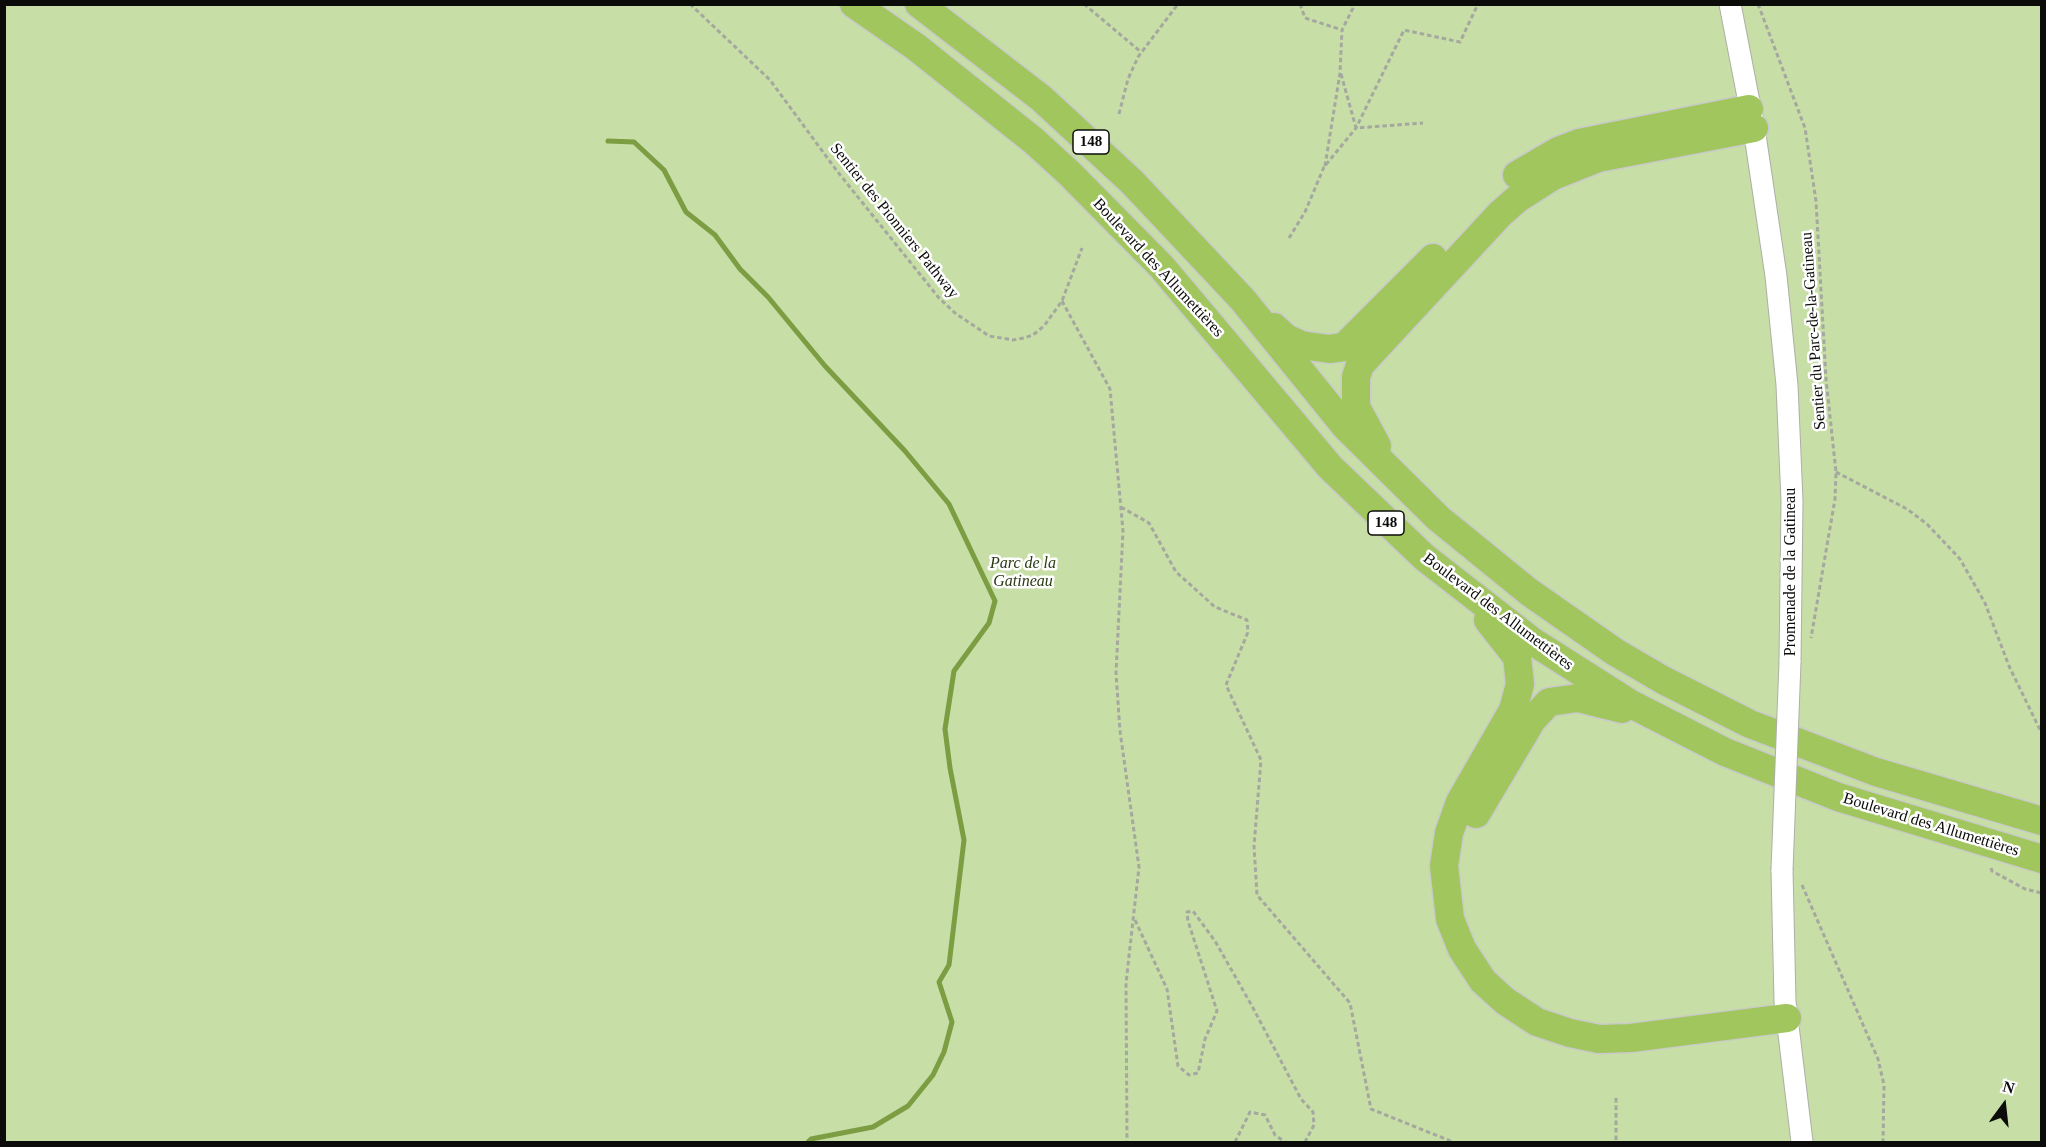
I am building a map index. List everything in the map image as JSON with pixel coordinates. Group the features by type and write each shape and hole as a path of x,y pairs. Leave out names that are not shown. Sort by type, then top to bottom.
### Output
{"highway":[{"name":"Boulevard des Allumettières","path":"854,4 916,47 1034,141 1123,225 1230,346 1330,467 1388,525 1459,587 1565,663 1668,725 1751,764 1838,797 2042,859"},
{"name":"Boulevard des Allumettières","path":"919,4 1016,78 1072,125 1159,208 1243,300 1345,426 1438,518 1529,592 1616,652 1705,703 1788,740 1833,757 2042,822"},
{"path":"1243,300 1294,342 1329,349 1344,347 1419,274 1499,189 1541,160 1579,142 1600,136 1752,118"},
{"path":"1401,483 1356,407 1356,377 1360,365 1500,214 1536,186 1578,164 1752,118"},
{"path":"1459,587 1509,644 1517,657 1520,671 1520,684 1513,710 1467,788 1454,817 1444,866 1450,919 1462,949 1483,981 1505,1001 1537,1022 1570,1033 1599,1039 1631,1038 1786,1010"},
{"path":"1668,725 1607,704 1578,698 1549,702 1540,710 1479,806 1468,833 1464,850 1464,884 1476,936 1490,960 1514,985 1546,1006 1577,1017 1634,1021 1786,1010"}],"street":[{"name":"Promenade de la Gatineau","path":"1730,4 1752,118 1776,276 1789,417 1792,501 1790,662 1782,870 1786,1010 1802,1143"}],"path":[{"name":"Sentier des Pionniers Pathway","path":"690,4 770,80 837,171 939,298 955,313 989,336 1013,340 1033,335 1062,301 1082,248"},
{"path":"1084,4 1141,52"},
{"path":"1119,114 1128,79 1141,52 1178,4"},
{"path":"1300,4 1305,18 1342,30"},
{"path":"1288,238 1305,212 1324,167 1340,72 1342,30 1354,4"},
{"path":"1324,167 1356,128 1404,30 1460,42 1478,4"},
{"name":"Sentier du Parc-de-la-Gatineau","path":"1758,4 1799,107 1810,149 1816,201 1826,378 1836,472 1835,499 1810,642"},
{"path":"1340,72 1356,128"},
{"path":"1356,128 1423,123"},
{"path":"1062,301 1110,389 1123,531 1116,674 1120,731 1139,867 1126,983 1127,1143"},
{"path":"1836,472 1907,509 1927,524 1960,559 1985,603 2008,666 2042,734"},
{"path":"1121,507 1149,523 1176,572 1215,607 1247,620 1248,632 1226,685 1261,760 1254,846 1257,895 1350,1003 1371,1109 1453,1143"},
{"path":"1802,879 1812,912 1878,1059 1884,1085 1883,1143"},
{"path":"1134,917 1167,989 1178,1066 1189,1075 1198,1073 1205,1039 1217,1011 1188,921 1187,912 1193,911 1215,941 1252,1006 1300,1099 1313,1112 1314,1125 1305,1143"},
{"path":"1616,1098 1616,1143"},
{"path":"1235,1143 1250,1112 1265,1115 1275,1135 1285,1143"}],"green space":[{"name":"Parc de la Gatineau","path":"5,5 2041,5 2041,1142 5,1142"}],"waterway":[{"path":"608,141 634,142 664,170 686,212 715,235 740,269 768,297 825,366 905,451 949,504 995,601 989,623 954,671 945,729 964,840 949,965 939,982 952,1022 944,1052 933,1075 908,1106 873,1127 811,1139 808,1142"}]}
